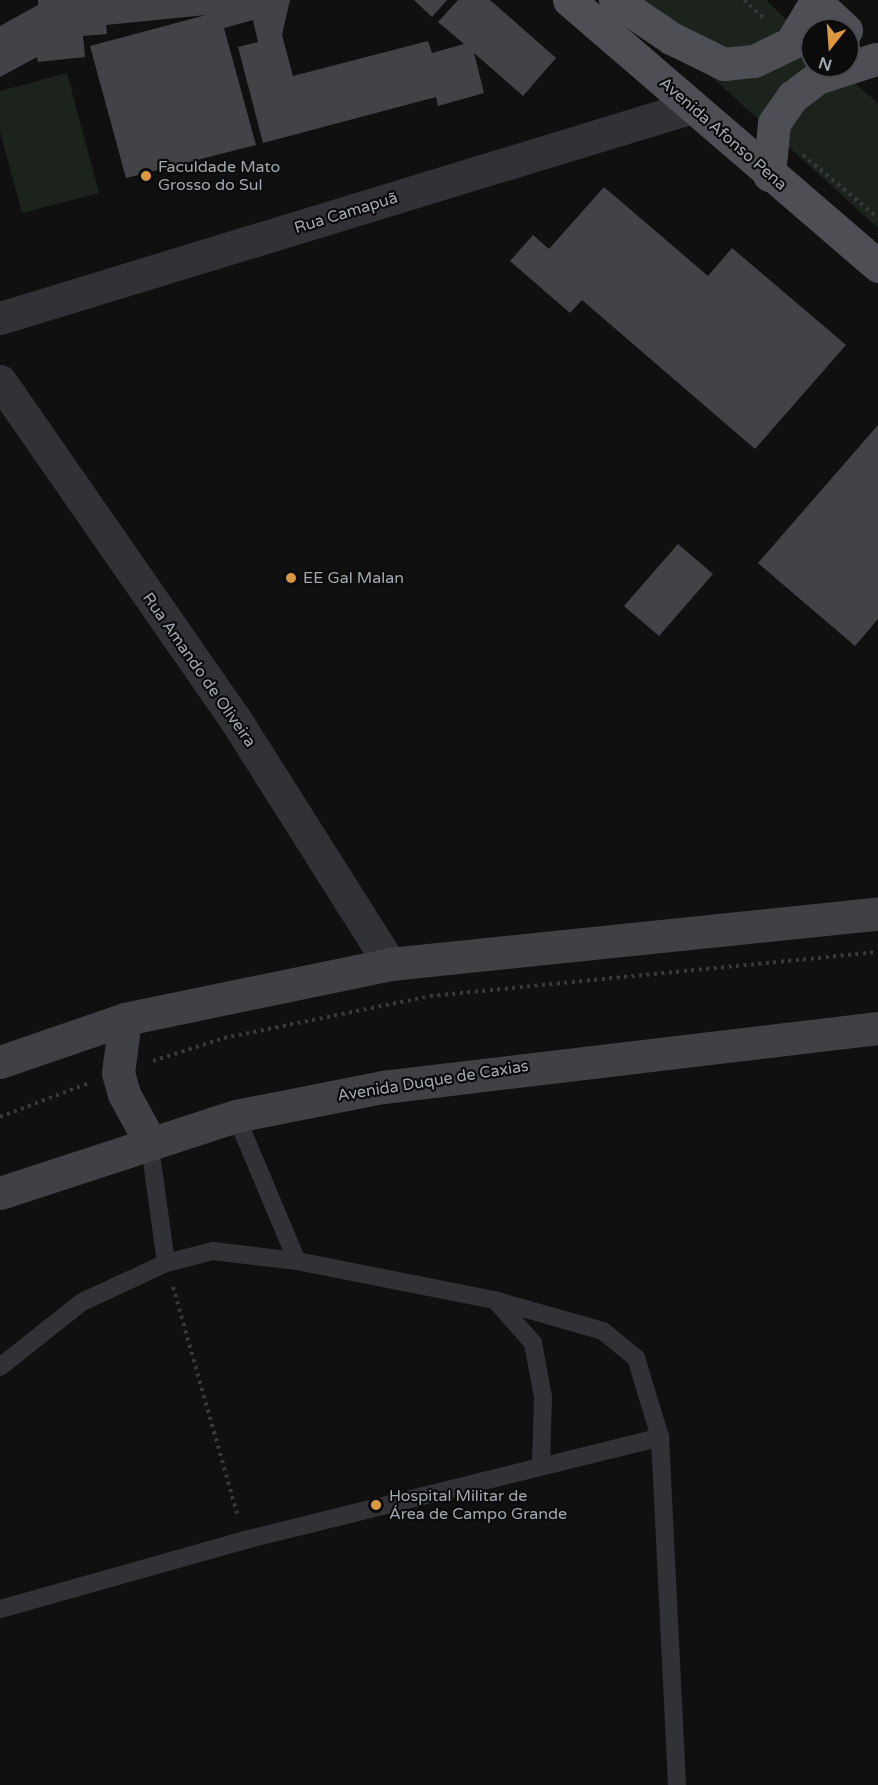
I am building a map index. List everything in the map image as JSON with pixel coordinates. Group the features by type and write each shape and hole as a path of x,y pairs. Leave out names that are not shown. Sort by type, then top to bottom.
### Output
{"main road":[{"name":"Avenida Afonso Pena","path":"569,0 769,175 878,266"},
{"path":"615,0 671,38 724,64 754,61 790,43 815,0 834,18"},
{"path":"769,175 774,123 792,97 817,78 877,59 860,43"},
{"path":"0,1062 125,1018 390,964 878,914"},
{"path":"125,1018 118,1073 124,1094 149,1140"},
{"name":"Avenida Duque de Caxias","path":"0,1193 149,1140 237,1116 501,1069 878,1028"}],"street":[{"name":"Rua Camapuã","path":"0,318 692,107"},
{"name":"Rua Amando de Oliveira","path":"0,381 235,719 390,964"}],"lane":[{"path":"237,1116 297,1261"},
{"path":"149,1140 166,1263"},
{"path":"0,1367 82,1302 166,1263 213,1251 297,1261 494,1300 558,1314 612,1338 636,1358 660,1437 677,1785"},
{"path":"494,1300 533,1343 543,1397 541,1464"},
{"path":"0,1610 245,1540 541,1464 660,1437"}],"path":[{"path":"0,1117 118,1073 224,1038 430,996 878,952"},
{"path":"166,1263 245,1540"}],"shaded area":[{"path":"627,0 766,0 800,33 800,78 848,78 878,103 878,228"},
{"path":"67,73 99,193 22,213 0,131 0,91"}],"building":[{"path":"38,0 290,0 282,35 293,76 428,41 432,53 464,44 438,22 458,0 490,0 556,58 523,96 474,53 484,93 438,106 436,97 263,143 238,47 258,42 253,20 224,28 256,145 126,178 90,46 206,15 106,25 107,34 83,36 85,57 38,62 37,57 0,77 0,26 38,5"},
{"path":"414,0 447,0 432,17"},
{"path":"604,187 708,276 732,248 846,345 755,449 582,300 570,313 510,261 533,235 549,249"},
{"path":"878,425 878,619 855,646 758,563"},
{"path":"678,544 713,574 659,636 624,606"}],"place":[{"name":"Faculdade Mato Grosso do Sul","path":"146,176"},
{"name":"EE Gal Malan","path":"291,578"},
{"name":"Hospital Militar de Área de Campo Grande","path":"376,1505"}]}
